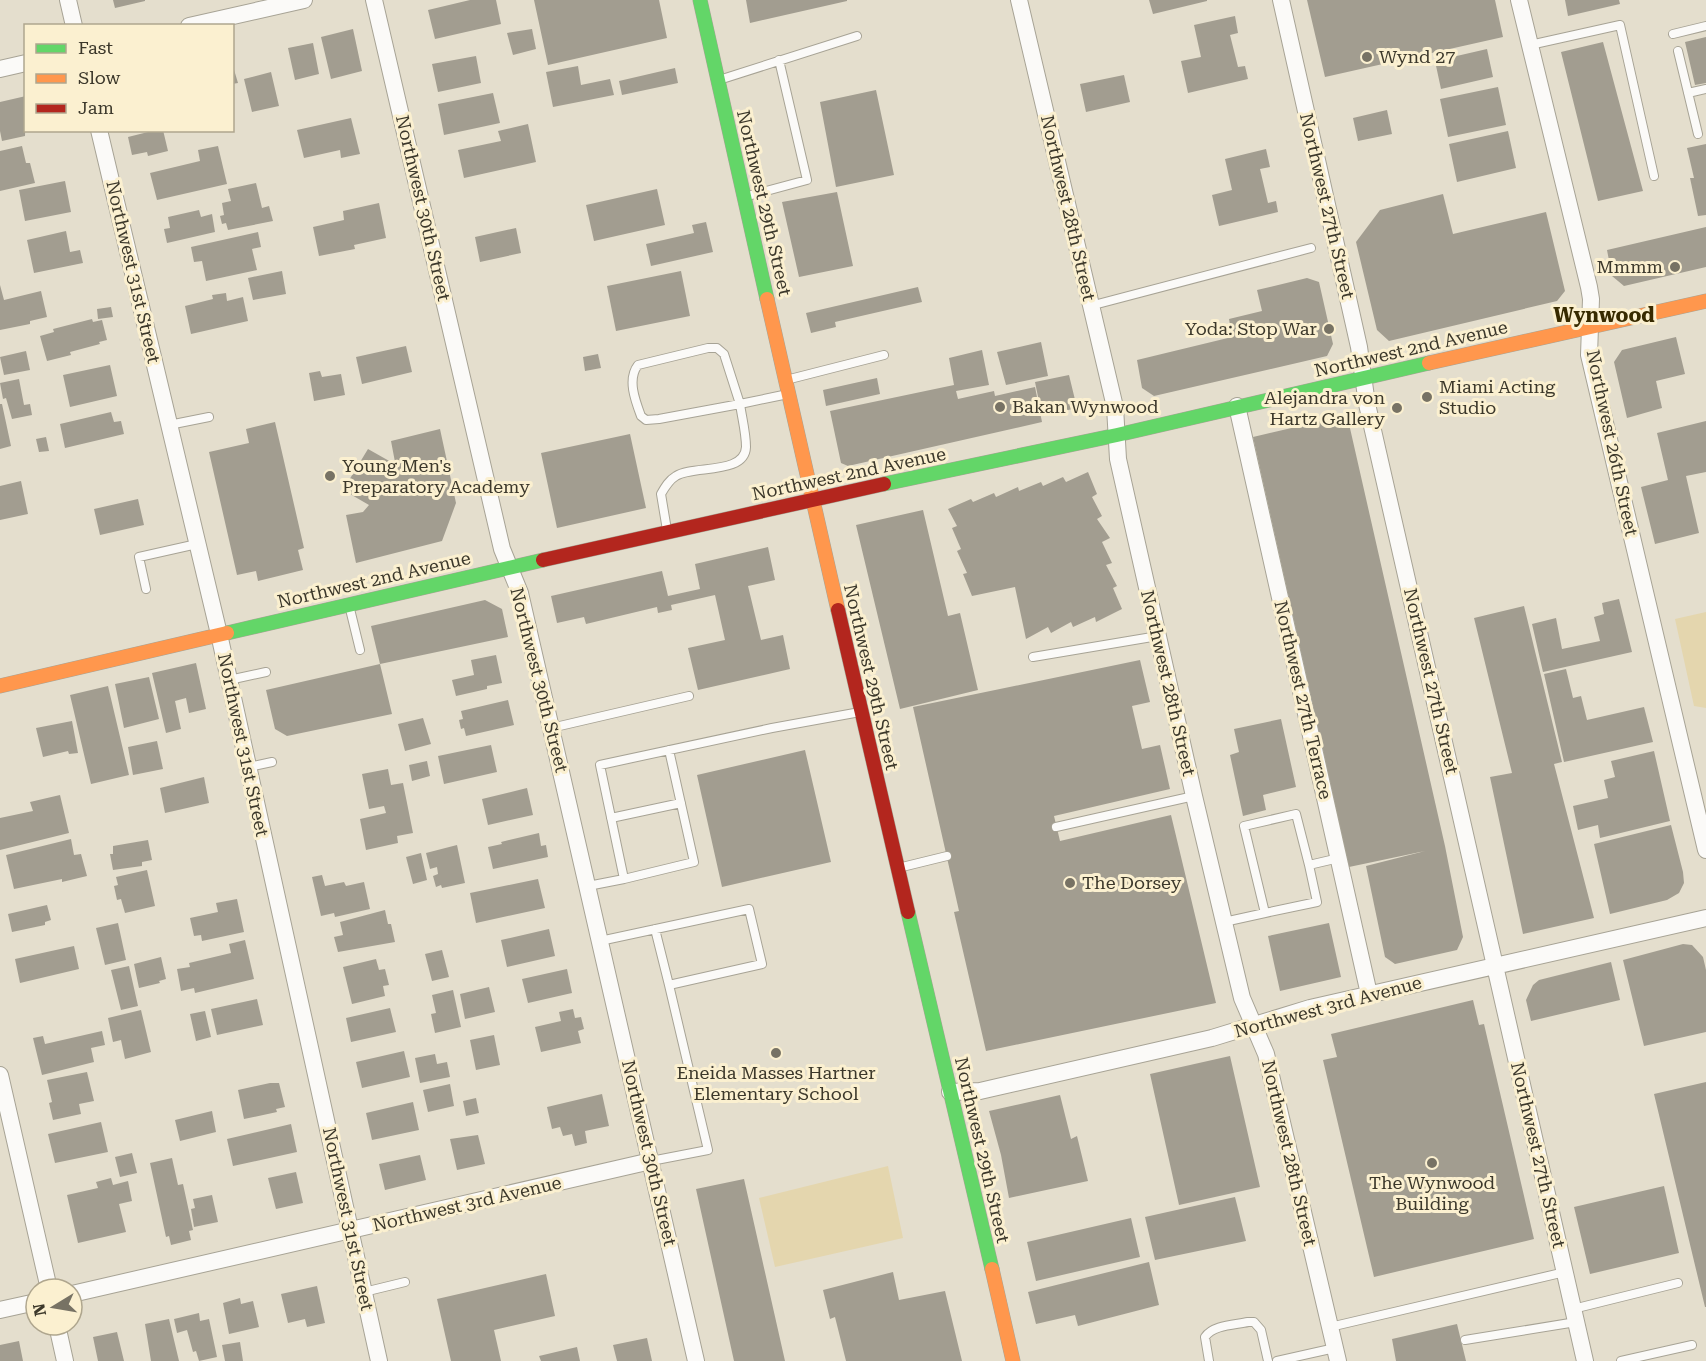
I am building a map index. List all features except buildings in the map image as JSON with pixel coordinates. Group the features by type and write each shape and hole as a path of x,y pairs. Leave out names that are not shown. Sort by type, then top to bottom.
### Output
{"street":[{"path":"68,0 74,24"},
{"path":"198,24 304,0"},
{"name":"Northwest 30th Street","path":"374,0 502,549 520,593 696,1361"},
{"name":"Northwest 29th Street","path":"700,0 860,712 1013,1361"},
{"name":"Northwest 28th Street","path":"1018,0 1115,406 1118,459 1194,796 1242,998 1266,1054 1336,1354"},
{"name":"Northwest 27th Street","path":"1281,0 1364,377 1367,404 1585,1361"},
{"name":"Northwest 26th Street","path":"1519,0 1589,287 1591,299 1589,355 1706,850"},
{"path":"0,69 24,63"},
{"name":"Northwest 31st Street","path":"99,132 219,634 379,1361"},
{"name":"Northwest 2nd Avenue","path":"0,686 349,604 812,500 1117,435 1706,301"},
{"name":"Northwest 27th Terrace","path":"1237,406 1369,994"},
{"name":"Northwest 3rd Avenue","path":"950,1092 980,1091 1212,1038 1310,1008 1706,918"},
{"path":"0,1075 46,1277"},
{"name":"Northwest 3rd Avenue","path":"84,1291 651,1161"},
{"path":"0,1310 24,1305"},
{"path":"60,1337 65,1361"}],"lane":[{"path":"1530,45 1620,25 1654,176"},
{"path":"1673,34 1706,26"},
{"path":"718,80 857,36"},
{"path":"1678,51 1698,134"},
{"path":"744,197 807,180 779,60"},
{"path":"1688,93 1706,89"},
{"path":"1090,306 1311,248"},
{"path":"667,534 661,494 669,482 678,474 731,465 741,457 746,449 740,404 724,354 717,348 708,348 638,365 633,372 632,383 641,416 646,420 740,404 788,394"},
{"path":"785,380 884,355"},
{"path":"169,425 208,417"},
{"path":"146,589 139,557 197,544"},
{"path":"349,604 360,650"},
{"path":"1033,657 1158,636"},
{"path":"229,680 266,672"},
{"path":"551,728 689,696"},
{"path":"624,879 600,765 772,728 860,712"},
{"path":"588,886 694,862 669,750"},
{"path":"249,767 272,762"},
{"path":"1056,827 1194,796"},
{"path":"611,818 681,803"},
{"path":"1224,922 1317,902 1296,814 1244,826 1265,913"},
{"path":"898,868 947,856"},
{"path":"1309,865 1339,858"},
{"path":"600,940 749,909 762,964 669,985"},
{"path":"651,1161 708,1150 655,929"},
{"path":"1330,1327 1565,1272"},
{"path":"364,1292 405,1282"},
{"path":"1465,1340 1575,1316 1678,1284"},
{"path":"1209,1361 1205,1337 1208,1332 1248,1322 1258,1324 1261,1329 1268,1361"},
{"path":"1621,1361 1692,1345"},
{"path":"1277,1361 1336,1354"}],"shaded area":[{"path":"1706,612 1706,708 1694,706 1675,619"},
{"path":"888,1166 903,1238 775,1267 759,1198"}],"traffic: fast":[{"path":"700,0 767,299"},
{"path":"884,484 1117,435 1429,363"},
{"path":"227,633 543,560"},
{"path":"908,912 992,1269"}],"traffic: slow":[{"path":"767,299 838,610"},
{"path":"1429,363 1706,301"},
{"path":"0,686 227,633"},
{"path":"992,1269 1013,1361"}],"traffic: jam":[{"path":"543,560 884,484"},
{"path":"838,610 908,912"}],"place":[{"name":"Wynd 27","path":"1367,57"},
{"name":"Mmmm","path":"1675,267"},
{"name":"Yoda: Stop War","path":"1329,329"},
{"name":"Miami Acting Studio","path":"1427,397"},
{"name":"Bakan Wynwood","path":"1000,407"},
{"name":"Alejandra von Hartz Gallery","path":"1397,408"},
{"name":"Young Men's Preparatory Academy","path":"330,476"},
{"name":"The Dorsey","path":"1070,883"},
{"name":"Eneida Masses Hartner Elementary School","path":"776,1053"},
{"name":"The Wynwood Building","path":"1432,1163"}],"district":[{"name":"Wynwood","path":"1604,315"}]}
